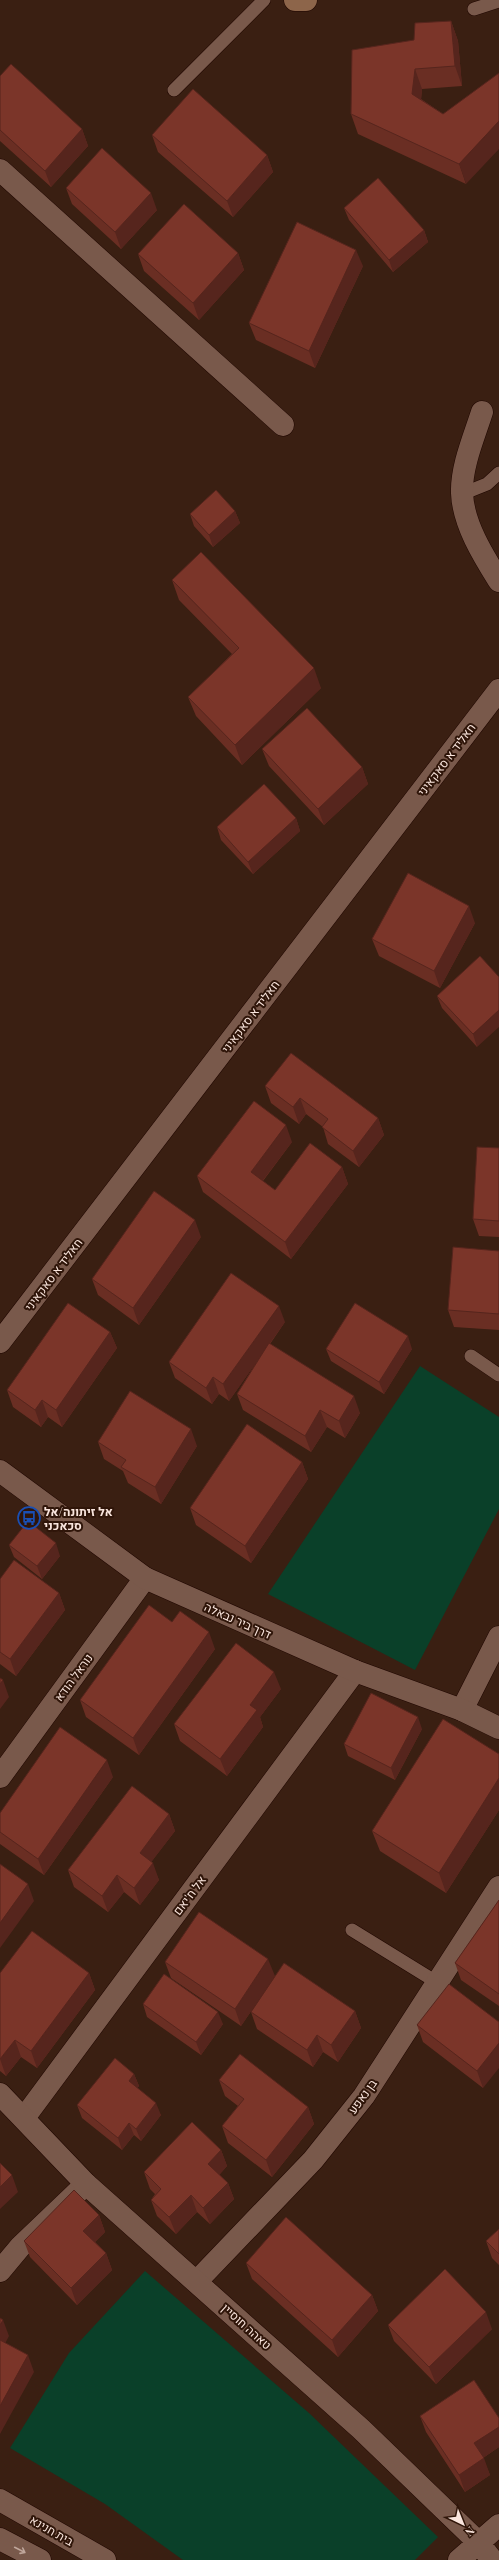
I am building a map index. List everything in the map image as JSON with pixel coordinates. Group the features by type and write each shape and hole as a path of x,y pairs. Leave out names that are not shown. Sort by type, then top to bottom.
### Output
{"main road":[{"path":"296,0 306,0"}],"street":[{"path":"0,170 283,424"},
{"path":"482,412 469,454 462,494 469,524 499,581"},
{"name":"חאליד א סאקאיני","path":"0,1342 499,690"},
{"name":"דרך ביר נבאלה","path":"0,1471 145,1578 354,1671 462,1710 499,1728"},
{"name":"נוראל הודא","path":"0,1777 145,1578"},
{"path":"462,1710 499,1637"},
{"name":"אל ח'יאם","path":"24,2118 354,1671"},
{"name":"בן נאפע","path":"197,2281 312,2160 364,2096 499,1887"},
{"name":"טאהה חוסיין","path":"0,2094 86,2184 197,2281 361,2429 478,2542 492,2560"},
{"path":"0,2271 20,2247 86,2184"},
{"name":"בית חנינא","path":"0,2500 105,2560"},
{"path":"459,2560 499,2525"},
{"path":"0,2539 40,2560"}],"lane":[{"path":"174,90 264,0"},
{"path":"474,9 499,1"},
{"path":"462,494 487,484 499,473"},
{"path":"471,1356 499,1375"},
{"path":"352,1930 438,1983"}],"green space":[{"path":"420,1366 499,1417 499,1509 415,1670 268,1594"},
{"path":"145,2271 309,2413 438,2537 415,2560 183,2560 105,2504 10,2448 69,2353"}],"building":[{"path":"451,21 455,66 415,69 412,94 443,114 499,73 499,121 459,164 351,114 352,50 414,40 415,23"},
{"path":"11,64 82,129 45,171 0,130 0,76"},
{"path":"193,89 267,155 227,201 152,135"},
{"path":"102,148 151,193 115,232 66,188"},
{"path":"378,178 424,230 389,260 344,208"},
{"path":"184,204 238,253 193,303 138,254"},
{"path":"297,222 356,250 309,351 249,323"},
{"path":"216,490 235,511 209,535 190,514"},
{"path":"201,552 314,668 235,745 188,697 239,648 172,580"},
{"path":"307,708 362,767 318,809 262,749"},
{"path":"264,784 296,818 248,862 217,827"},
{"path":"408,873 469,906 434,971 372,939"},
{"path":"480,956 499,977 499,1010 473,1034 437,996"},
{"path":"291,1053 378,1118 353,1151 322,1127 328,1119 300,1098 293,1107 265,1086"},
{"path":"254,1101 286,1125 251,1172 275,1190 310,1143 342,1167 285,1242 197,1176"},
{"path":"477,1147 499,1148 499,1221 473,1219"},
{"path":"154,1191 195,1220 133,1308 92,1279"},
{"path":"453,1247 499,1251 499,1314 448,1310"},
{"path":"231,1273 279,1306 223,1384 213,1377 206,1388 169,1362"},
{"path":"68,1303 110,1332 56,1410 42,1400 35,1410 7,1390"},
{"path":"355,1303 408,1336 379,1382 326,1349"},
{"path":"269,1343 354,1396 339,1421 320,1410 305,1436 237,1394"},
{"path":"130,1391 191,1429 155,1487 121,1467 126,1460 98,1442"},
{"path":"247,1424 302,1462 245,1546 190,1508"},
{"path":"28,1521 56,1543 37,1566 9,1545"},
{"path":"14,1560 59,1593 10,1659 0,1652 0,1579"},
{"path":"149,1605 172,1622 180,1611 209,1632 133,1738 80,1700"},
{"path":"236,1643 274,1672 250,1705 257,1710 220,1759 174,1724"},
{"path":"371,1693 418,1717 391,1768 344,1744"},
{"path":"443,1719 499,1754 499,1778 439,1873 372,1831"},
{"path":"60,1727 107,1760 38,1859 0,1832 0,1813"},
{"path":"132,1786 169,1814 140,1853 153,1863 134,1888 117,1875 102,1896 68,1870"},
{"path":"0,1864 28,1884 0,1923"},
{"path":"499,1900 499,1994 455,1963"},
{"path":"199,1912 268,1959 235,2009 165,1962"},
{"path":"32,1931 89,1973 31,2051 15,2040 0,2059 0,1973"},
{"path":"284,1963 355,2011 331,2045 317,2035 307,2050 251,2012"},
{"path":"164,1974 218,2012 196,2042 143,2004"},
{"path":"449,1984 499,2022 499,2043 477,2071 417,2025"},
{"path":"240,2054 308,2107 266,2160 222,2126 244,2099 219,2080"},
{"path":"115,2058 134,2074 129,2081 156,2103 136,2129 129,2123 118,2138 77,2105"},
{"path":"192,2122 221,2150 208,2164 228,2183 203,2208 191,2195 169,2217 151,2200 161,2189 144,2172"},
{"path":"0,2163 12,2175 0,2187"},
{"path":"74,2190 99,2215 83,2231 106,2253 71,2288 24,2241"},
{"path":"286,2217 372,2295 332,2340 246,2263"},
{"path":"499,2229 499,2254 486,2241"},
{"path":"445,2269 486,2312 429,2367 388,2325"},
{"path":"0,2318 3,2320 0,2325"},
{"path":"0,2340 28,2355 0,2406"},
{"path":"474,2380 499,2418 499,2427 474,2443 484,2458 459,2475 420,2416"}],"place":[{"name":"אל זיתונה/אל סכאכני","path":"29,1518"}]}
